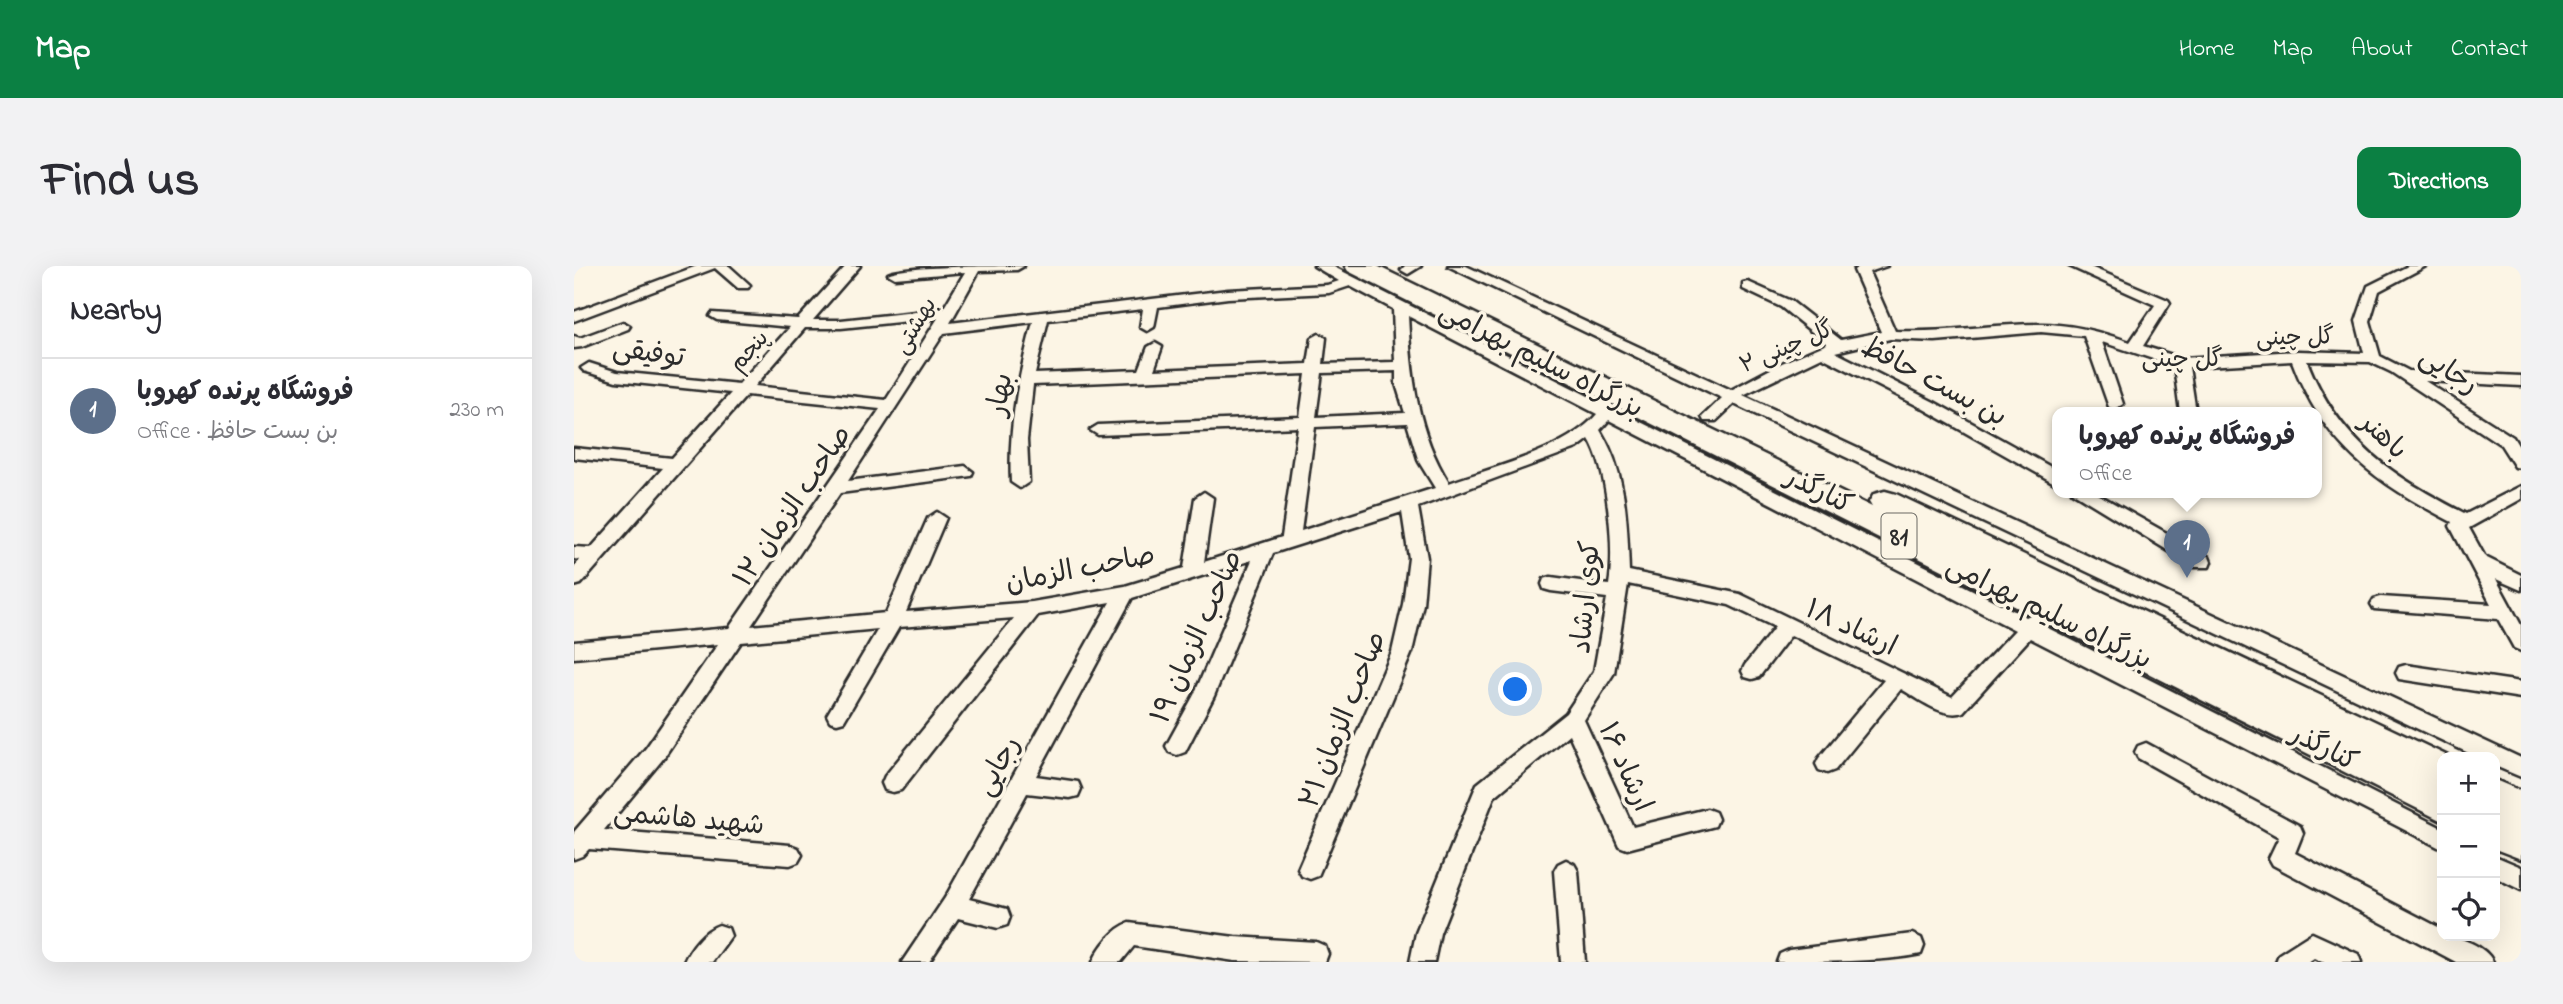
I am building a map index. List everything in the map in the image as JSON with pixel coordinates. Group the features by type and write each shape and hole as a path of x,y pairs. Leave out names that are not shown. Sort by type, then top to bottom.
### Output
{"highway":[{"name":"بزرگراه سلیم بهرامی","path":"1407,267 1710,418 2437,770"},
{"name":"بزرگراه سلیم بهرامی","path":"1354,273 1568,372 1749,461 2037,618 2395,799 2437,803"},
{"path":"2500,800 2521,810"},
{"path":"2500,831 2521,841"}],"street":[{"path":"574,317 710,266"},
{"path":"722,266 743,285"},
{"name":"پنجم","path":"574,579 853,266"},
{"path":"895,274 933,269 1017,266"},
{"name":"کنارگذر","path":"1321,266 1354,273 1400,309 1693,458 2037,618"},
{"name":"کنارگذر","path":"1455,266 2521,768"},
{"path":"1880,266 1861,270 1890,335"},
{"path":"2076,266 2164,303 2133,349"},
{"name":"گل چینی","path":"1890,335 1935,337 2041,328 2092,334 2181,363 2298,356 2373,358 2362,321 2373,289 2419,266"},
{"name":"بهشتی","path":"891,405 974,267"},
{"path":"939,329 1228,294 1329,289 1354,273"},
{"name":"بن بست حافظ","path":"1748,286 1786,303 1830,348 2052,476"},
{"path":"1147,327 1151,303"},
{"path":"1400,309 1404,384 1427,462 1445,491"},
{"path":"717,316 802,324 841,324 948,313"},
{"name":"بهار","path":"1020,482 1016,449 1026,382 1041,317"},
{"path":"574,340 577,344 623,326"},
{"path":"2092,334 2115,404"},
{"name":"گل چینی ۲","path":"1710,418 1733,396 1787,366 1830,348 1890,335"},
{"path":"1291,540 1319,338"},
{"path":"1144,374 1155,347"},
{"name":"باهنر","path":"2298,356 2317,397 2364,460 2419,497 2466,522"},
{"name":"رجایی","path":"2373,358 2405,375 2507,441 2521,463"},
{"path":"2181,363 2187,407"},
{"path":"1026,382 1039,378 1401,366"},
{"name":"توفیقی","path":"589,368 616,376 891,405"},
{"path":"1568,372 1606,413"},
{"path":"2405,375 2521,381"},
{"name":"صاحب الزمان ۱۲","path":"579,843 654,754 891,405"},
{"name":"صاحب الزمان","path":"574,650 1032,609 1125,593 1409,504 1571,444 1592,430 1606,413"},
{"path":"1097,430 1415,418"},
{"name":"کوی ارشاد","path":"1422,962 1428,933 1485,791 1573,719 1604,673 1619,584 1617,505 1605,451 1592,430"},
{"path":"574,453 676,464"},
{"path":"1693,458 1749,461"},
{"path":"834,488 965,472"},
{"path":"2521,492 2459,526 2521,643"},
{"path":"1193,572 1204,498"},
{"path":"2090,498 2202,562"},
{"name":"صاحب الزمان ۲۱","path":"1310,869 1402,652 1413,604 1418,558 1409,504"},
{"path":"837,715 893,620 937,518"},
{"name":"صاحب الزمان ۱۹","path":"1177,746 1204,696 1265,550"},
{"path":"574,553 595,555"},
{"path":"2477,561 2521,583"},
{"name":"ارشاد ۱۸","path":"1551,584 1619,584 1733,599 1786,627 1956,706 2037,618"},
{"name":"رجایی","path":"914,962 953,906 1125,593"},
{"path":"2381,604 2505,612"},
{"path":"893,783 1032,609"},
{"path":"1752,671 1786,627"},
{"path":"2406,673 2521,690"},
{"path":"1827,764 1898,678"},
{"name":"ارشاد ۱۶","path":"1573,719 1627,839 1706,819"},
{"path":"2146,752 2292,833 2281,858 2481,962"},
{"path":"1021,783 1070,789"},
{"path":"2395,799 2437,835"},
{"name":"شهید هاشمی","path":"579,843 790,855"},
{"path":"2500,869 2521,880"},
{"path":"1566,871 1573,962"},
{"path":"953,906 998,917"},
{"path":"1105,962 1129,934 1233,956 1316,954"},
{"path":"696,962 719,936"},
{"path":"2288,962 2312,945 2349,962"},
{"path":"1789,962 1912,946"}],"place":[{"name":"فروشگاه پرنده کهروبا","path":"2187,578"}],"district":[{"name":"گل چینی","path":"2182,358"}]}
